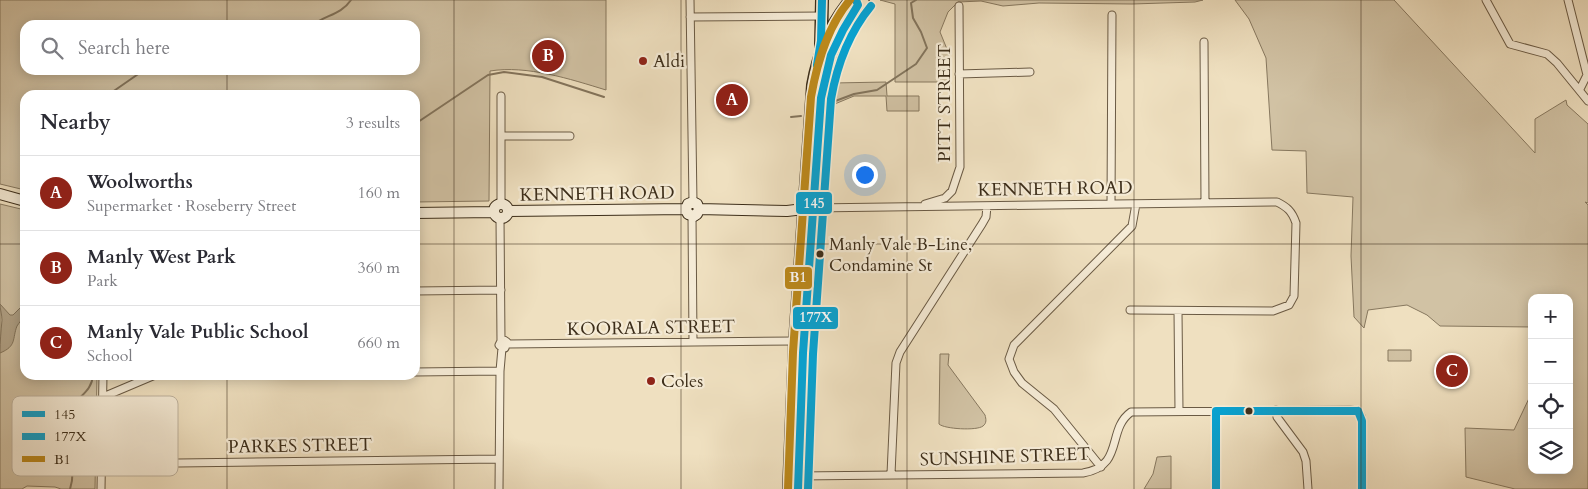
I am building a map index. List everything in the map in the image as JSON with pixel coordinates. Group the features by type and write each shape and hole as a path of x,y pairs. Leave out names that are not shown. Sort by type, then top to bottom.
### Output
{"highway":[{"path":"789,489 795,341 808,208 815,106 813,82 820,54 822,0"},
{"path":"820,54 833,27 854,1"},
{"path":"815,106 831,55 854,1"},
{"path":"798,489 808,208"}],"main road":[{"path":"0,194 20,200"},
{"name":"KENNETH ROAD","path":"504,207 787,211 808,208"},
{"path":"420,213 497,215 505,217 504,207"}],"street":[{"path":"690,0 693,342"},
{"path":"1486,0 1510,44 1547,54 1580,89 1588,101"},
{"path":"1568,0 1587,75 1580,89"},
{"name":"PITT STREET","path":"918,207 945,198 952,191 960,167 959,6"},
{"path":"1112,15 1112,204"},
{"path":"690,17 822,16"},
{"path":"1204,42 1205,203"},
{"path":"959,74 1030,72"},
{"path":"501,96 504,207"},
{"path":"501,136 570,136"},
{"name":"KENNETH ROAD","path":"808,208 1276,202 1286,206 1293,214 1296,223 1294,296 1289,304 1273,311 1178,311"},
{"path":"1101,468 1054,409 1018,377 1011,366 1010,359 1014,345 1132,226 1136,204"},
{"path":"891,474 896,363 900,352 982,224 986,217 987,206"},
{"path":"497,215 504,344 500,371 499,489"},
{"path":"420,291 501,290"},
{"path":"1130,310 1178,311 1179,411"},
{"name":"KOORALA STREET","path":"504,344 795,341"},
{"path":"420,372 500,371"},
{"path":"103,380 103,396"},
{"path":"105,396 143,380"},
{"name":"SUNSHINE STREET","path":"798,476 1084,472 1101,468 1110,456 1122,422 1127,416 1137,411 1352,410 1359,408 1362,421 1362,489"},
{"path":"1276,410 1277,417 1302,452 1306,461 1308,489"},
{"path":"1216,411 1216,489"},
{"name":"PARKES STREET","path":"178,463 499,459"},
{"path":"102,476 102,489"}],"shaded area":[{"path":"0,0 606,0 606,90 533,71 490,71 489,201 420,202 420,90 20,90 20,189 0,184"},
{"path":"880,0 1203,0 1195,2 1132,4 1039,3 1003,6 981,1 958,2 948,12 940,32 949,54 949,82 895,82 895,4"},
{"path":"1235,0 1394,0 1535,153 1535,119 1566,100 1567,105 1588,124 1588,203 1585,202 1588,205 1588,489 1515,489 1466,477 1465,428 1514,430 1528,400 1528,474 1573,474 1573,294 1528,294 1528,327 1440,326 1427,315 1407,305 1368,310 1364,328 1354,317 1351,256 1353,197 1307,193 1306,151 1272,150 1266,58 1249,19"},
{"path":"886,82 887,96 919,96 919,111 887,111 886,96 854,96 830,106 833,83"},
{"path":"0,204 20,209 20,380 97,380 97,396 12,396 12,476 95,476 95,489 27,486 22,489 0,489"},
{"path":"0,304 10,315 13,315 20,308 20,322 17,326 12,345 0,353 2,320"},
{"path":"1388,350 1411,350 1411,361 1388,361"},
{"path":"940,354 949,354 948,365 985,415 986,422 980,428 961,429 939,424"},
{"path":"1171,456 1171,489 1144,489 1153,474 1157,457"}],"waterway":[{"path":"322,20 343,9 351,0"},
{"path":"830,103 854,94 877,90 916,64 927,48 913,18 911,3 916,0"},
{"path":"420,121 488,75 504,72 542,77 604,97"},
{"path":"115,90 137,75"},
{"path":"791,117 801,116"},
{"path":"82,396 87,391 92,380"},
{"path":"70,489 72,476"}],"transit line":[{"name":"145","path":"817,65 821,41 822,0"},
{"name":"B1","path":"788,489 793,352 811,97 816,71 824,46 835,22 850,0"},
{"name":"145","path":"798,489 803,353 821,98 831,55 858,5 856,0"},
{"name":"177X","path":"808,489 813,354 831,99 840,62 845,50 856,28 871,6"},
{"name":"145","path":"1216,411 1358,411"},
{"name":"145","path":"1216,411 1216,489"},
{"name":"145","path":"1358,411 1362,421 1362,489"}],"place":[{"name":"Manly West Park","path":"548,56"},
{"name":"Aldi","path":"643,61"},
{"name":"Woolworths","path":"732,100"},
{"name":"Manly Vale B-Line, Condamine St","path":"820,254"},
{"name":"Manly Vale Public School","path":"1452,371"},
{"name":"Coles","path":"651,381"}]}
